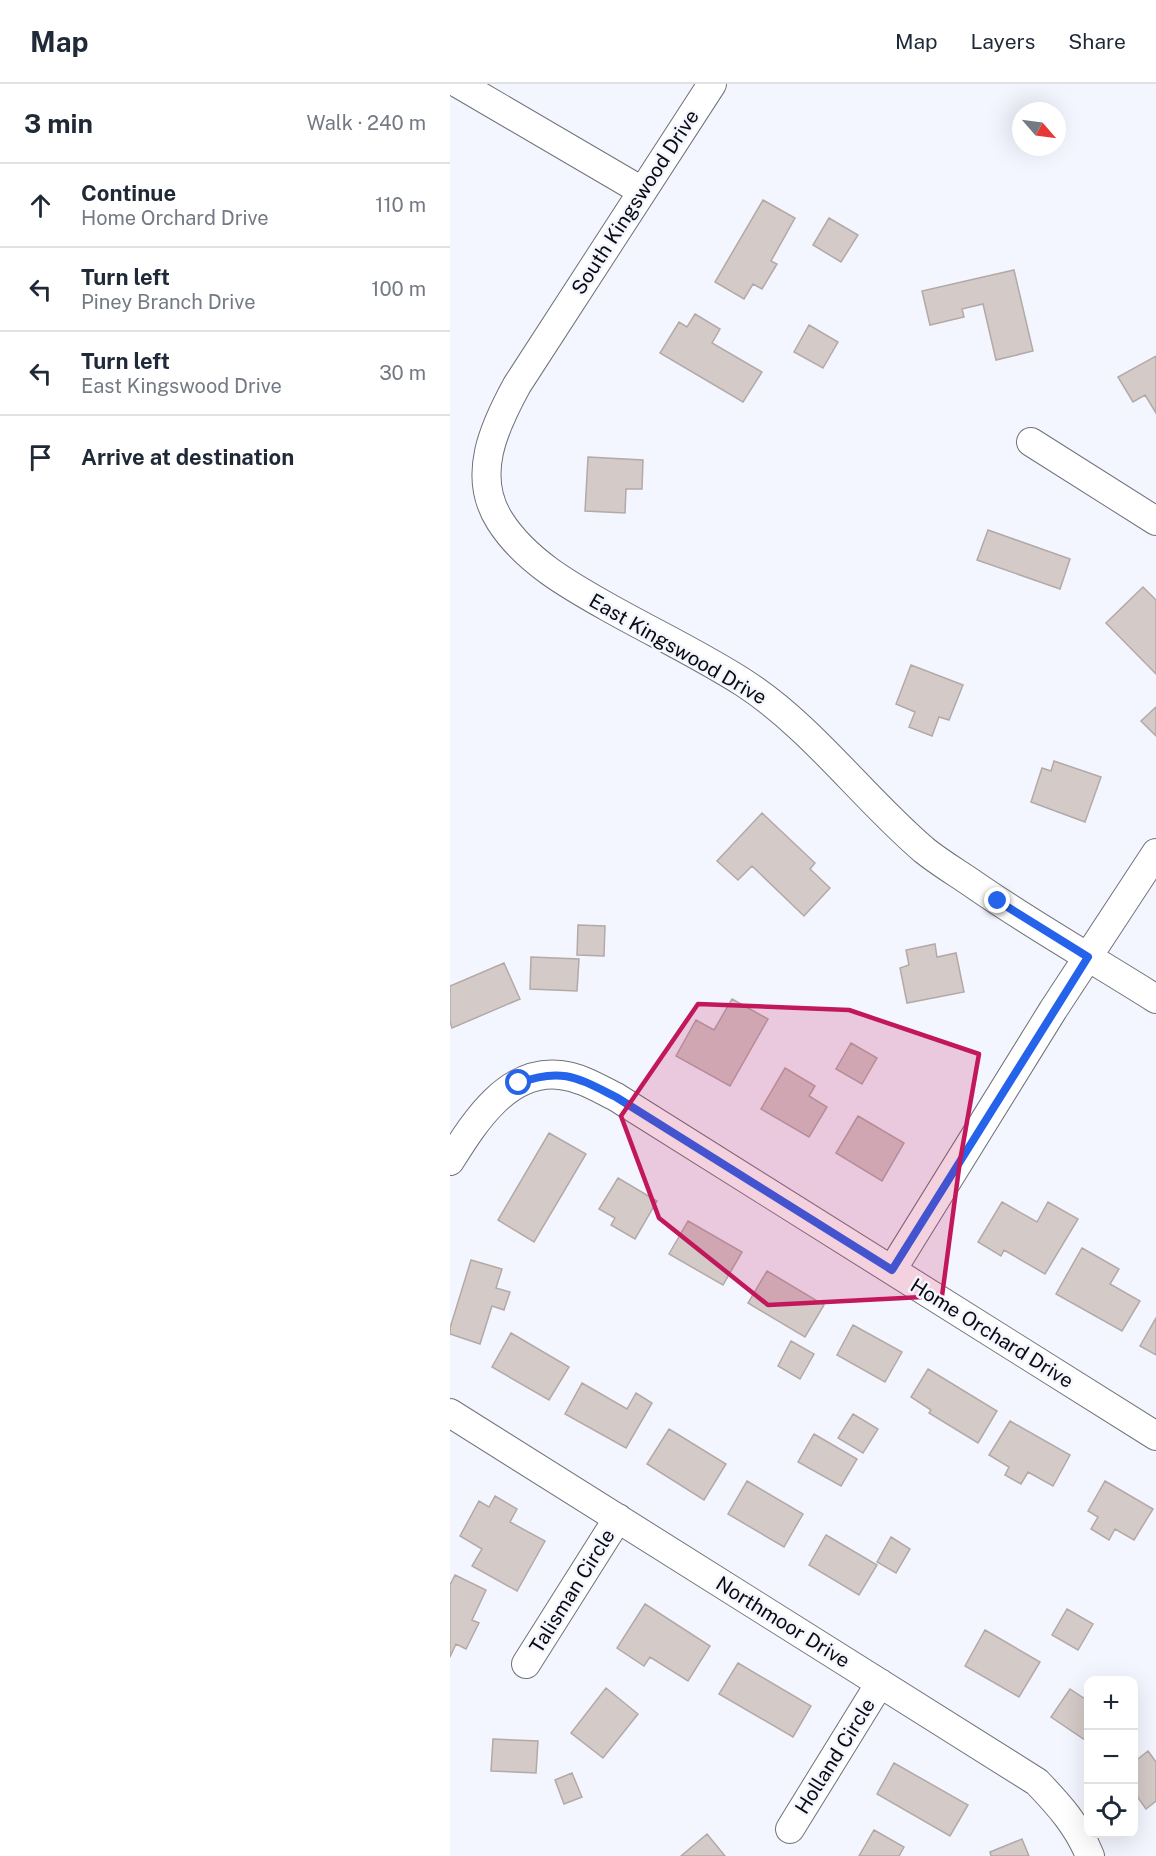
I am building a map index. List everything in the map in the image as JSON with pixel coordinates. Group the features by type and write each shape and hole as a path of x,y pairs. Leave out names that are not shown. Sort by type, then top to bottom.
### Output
{"street":[{"path":"459,84 642,191"},
{"name":"South Kingswood Drive","path":"563,313 710,88"},
{"name":"East Kingswood Drive","path":"563,313 517,385 497,422 488,452 486,478 490,499 499,520 517,544 546,569 589,597 743,683 785,712 890,821 927,853 998,901 1156,999"},
{"path":"1031,442 1156,521"},
{"path":"892,1270 1088,957 1156,853"},
{"name":"Home Orchard Drive","path":"450,1161 486,1109 519,1083 539,1076 559,1074 579,1079 616,1097 1156,1436"},
{"name":"Northmoor Drive","path":"450,1413 1037,1782 1064,1810 1082,1837 1090,1856"},
{"name":"Talisman Circle","path":"526,1664 618,1518"},
{"name":"Holland Circle","path":"790,1829 880,1683"}],"highlighted area":[{"path":"698,1004 849,1010 979,1054 960,1161 942,1296 768,1305 659,1218 621,1116"}],"building":[{"path":"763,200 795,218 771,261 777,264 762,289 753,284 744,299 715,282"},
{"path":"829,218 858,235 841,262 813,245"},
{"path":"1014,270 1033,351 996,360 983,304 962,309 964,317 930,325 922,291"},
{"path":"695,314 720,329 712,343 762,372 743,402 660,353 679,322 687,327"},
{"path":"809,325 838,342 823,368 794,352"},
{"path":"1156,356 1156,413 1145,395 1133,402 1118,377"},
{"path":"588,457 643,460 642,489 626,489 625,513 585,511"},
{"path":"988,530 1070,559 1060,589 977,560"},
{"path":"1143,587 1156,600 1156,674 1106,623"},
{"path":"911,665 963,685 949,720 939,717 932,736 909,727 915,712 896,704"},
{"path":"1156,707 1156,736 1141,721"},
{"path":"1054,761 1101,777 1085,822 1031,802 1042,768 1051,771"},
{"path":"762,813 815,863 810,869 830,888 804,916 752,866 738,880 717,861"},
{"path":"578,925 605,926 604,956 577,955"},
{"path":"935,944 937,957 956,953 964,992 907,1003 900,968 909,965 906,950"},
{"path":"531,957 579,959 577,991 530,989"},
{"path":"504,963 520,999 452,1028 450,986"},
{"path":"732,999 768,1019 730,1086 676,1056 696,1020 714,1030"},
{"path":"851,1043 877,1058 862,1084 836,1069"},
{"path":"785,1068 815,1086 809,1096 827,1107 809,1137 761,1109"},
{"path":"858,1116 904,1143 882,1181 836,1153"},
{"path":"549,1133 586,1154 534,1242 498,1220"},
{"path":"618,1178 657,1201 635,1239 611,1225 615,1218 599,1209"},
{"path":"1002,1202 1037,1222 1048,1202 1078,1219 1045,1274 1004,1250 1001,1256 978,1242"},
{"path":"688,1221 742,1252 723,1285 669,1254"},
{"path":"1082,1248 1119,1269 1110,1284 1140,1301 1122,1331 1056,1294"},
{"path":"471,1260 502,1269 496,1288 510,1292 504,1310 492,1306 480,1344 450,1334"},
{"path":"767,1271 824,1305 805,1337 748,1303"},
{"path":"1156,1318 1156,1355 1140,1346"},
{"path":"853,1325 902,1352 885,1382 837,1355"},
{"path":"511,1333 569,1367 549,1400 492,1367"},
{"path":"791,1341 814,1354 800,1379 778,1366"},
{"path":"928,1369 997,1411 978,1443 929,1413 931,1410 911,1397"},
{"path":"582,1383 627,1409 636,1393 652,1403 626,1448 565,1414"},
{"path":"853,1414 878,1429 863,1453 838,1438"},
{"path":"1010,1421 1070,1455 1053,1486 1028,1472 1021,1484 1005,1475 1009,1467 989,1455"},
{"path":"669,1429 726,1464 704,1500 647,1464"},
{"path":"814,1434 857,1459 841,1486 798,1462"},
{"path":"747,1481 803,1514 784,1547 728,1514"},
{"path":"1105,1481 1153,1509 1134,1540 1115,1529 1109,1540 1091,1529 1098,1517 1088,1511"},
{"path":"495,1496 517,1509 510,1522 545,1541 517,1591 472,1566 482,1549 460,1536 479,1501 489,1507"},
{"path":"826,1535 877,1565 859,1595 809,1565"},
{"path":"891,1537 910,1549 896,1573 877,1562"},
{"path":"455,1575 486,1590 472,1620 479,1623 466,1649 456,1644 450,1657 450,1585"},
{"path":"645,1604 710,1646 688,1681 650,1657 644,1666 617,1648"},
{"path":"1067,1609 1093,1624 1078,1650 1052,1635"},
{"path":"985,1630 1040,1662 1019,1697 965,1666"},
{"path":"738,1663 811,1706 793,1737 719,1694"},
{"path":"606,1688 638,1714 603,1758 571,1733"},
{"path":"1070,1689 1084,1698 1084,1739 1051,1717"},
{"path":"493,1739 538,1741 536,1773 491,1771"},
{"path":"1148,1751 1156,1762 1156,1801 1146,1809 1138,1798 1138,1759"},
{"path":"894,1763 968,1805 950,1836 877,1794"},
{"path":"572,1773 582,1797 564,1804 555,1780"},
{"path":"874,1830 904,1847 899,1856 859,1856"},
{"path":"707,1834 725,1856 681,1856"},
{"path":"1022,1839 1029,1856 991,1856 990,1852"}],"route":[{"path":"519,1083 539,1076 559,1074 579,1079 616,1097 892,1270 1088,957 998,901"}]}
